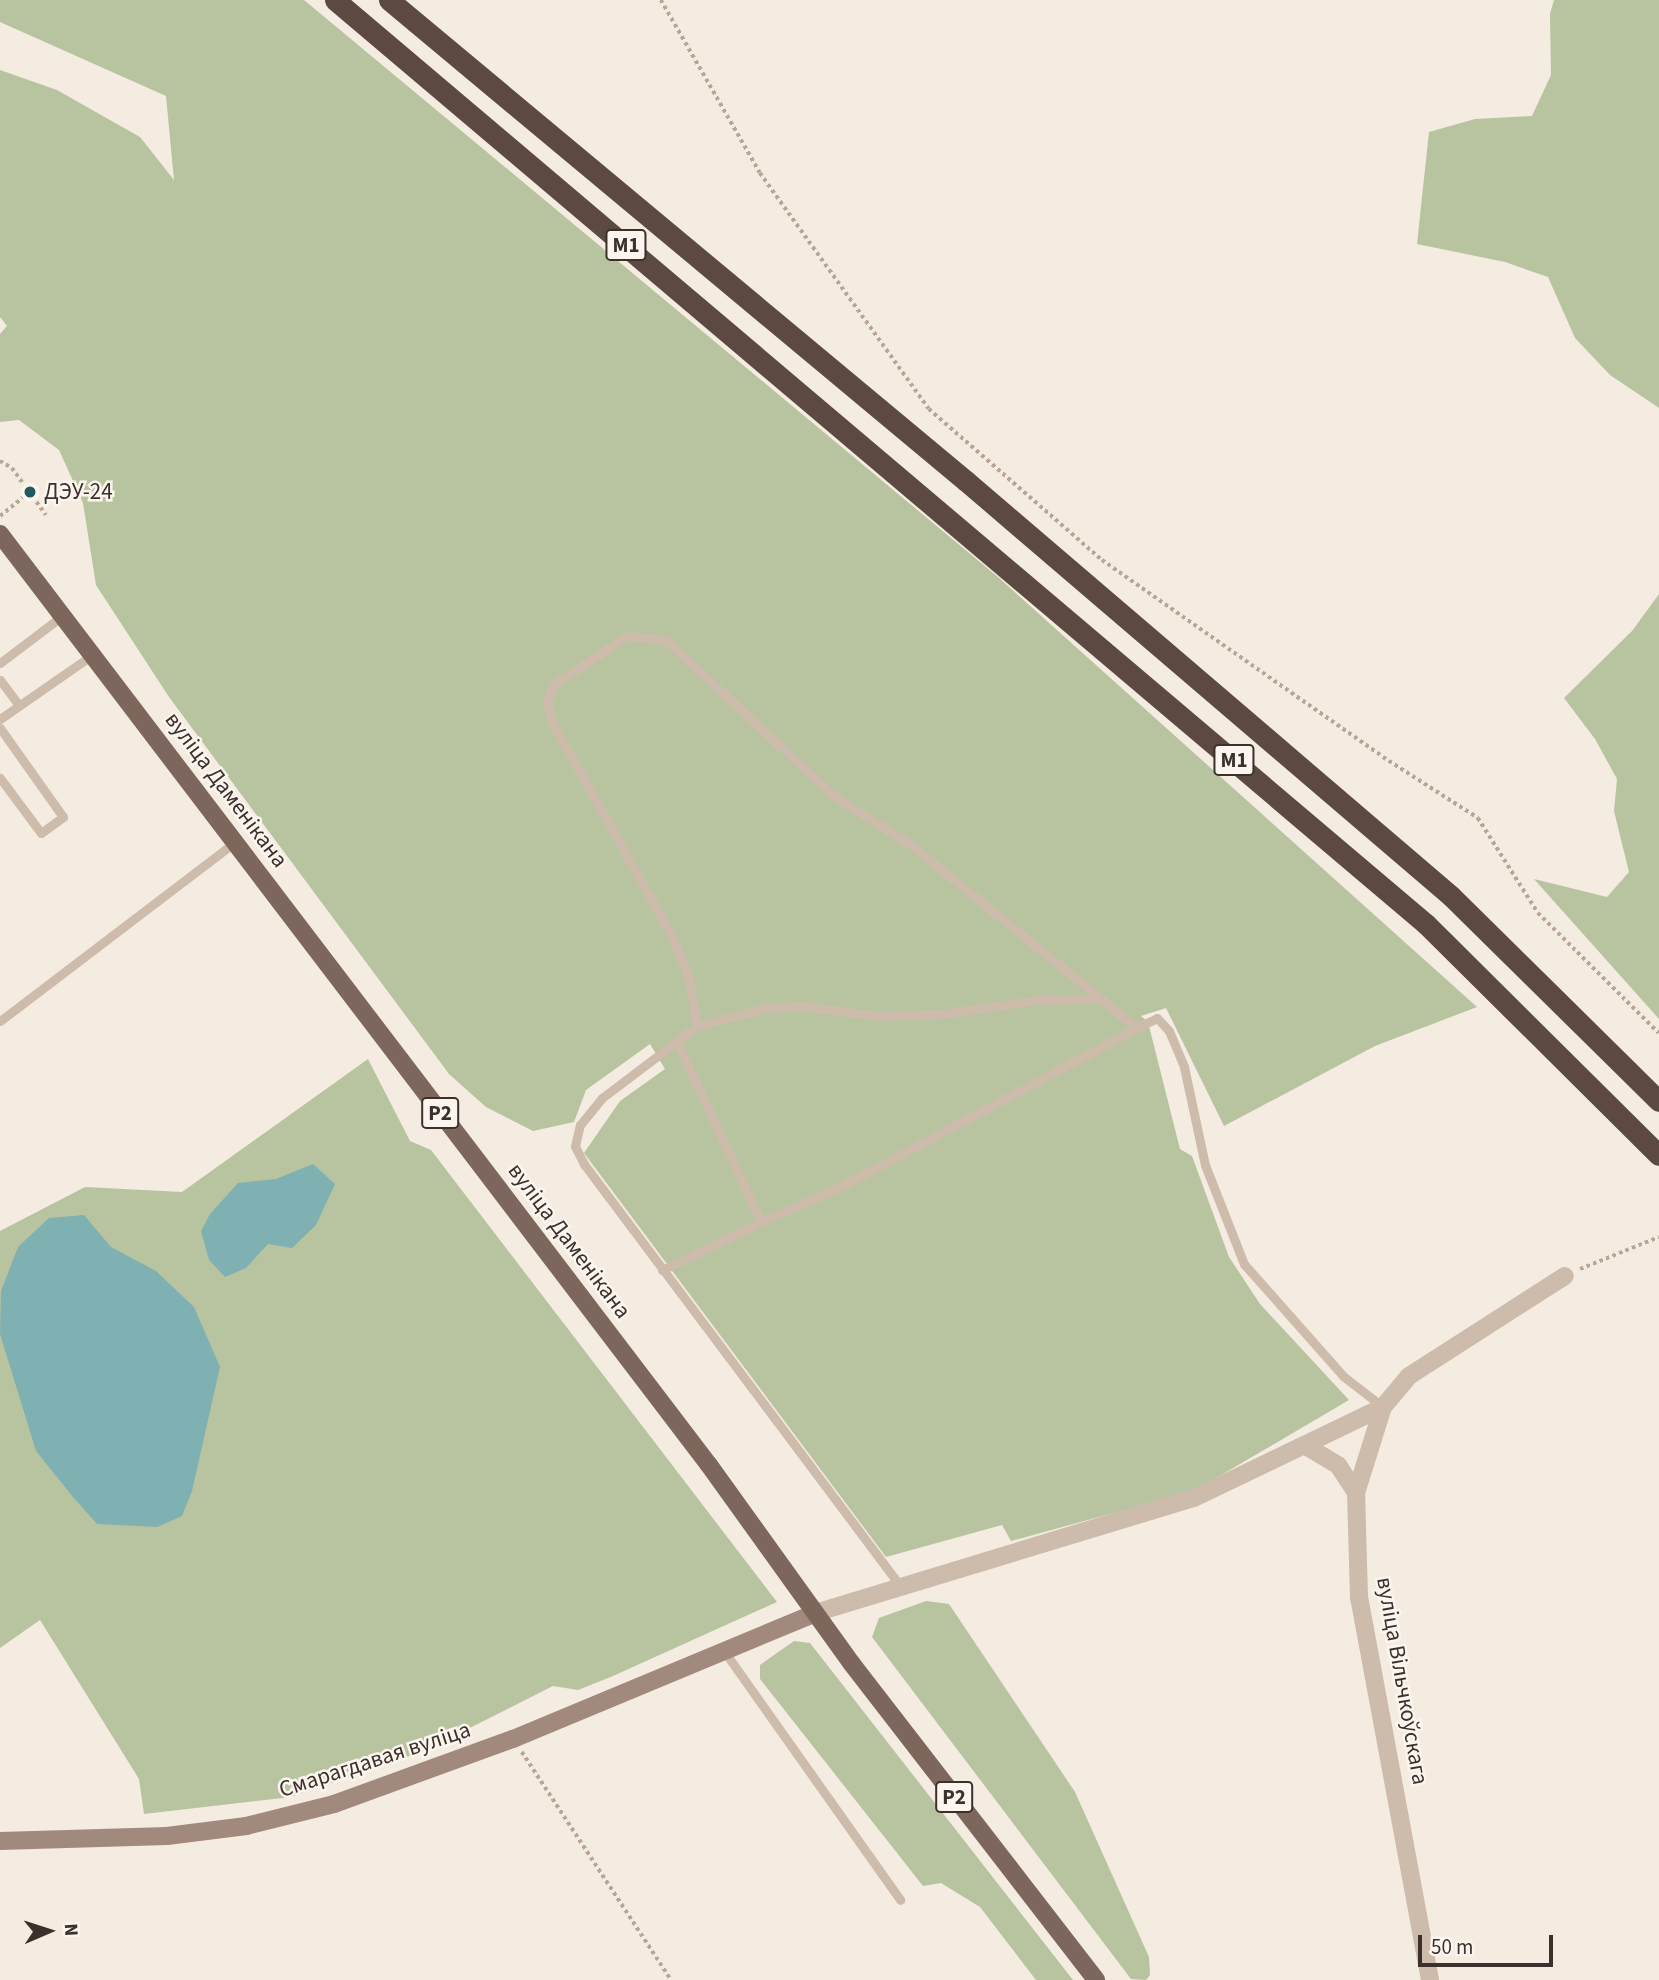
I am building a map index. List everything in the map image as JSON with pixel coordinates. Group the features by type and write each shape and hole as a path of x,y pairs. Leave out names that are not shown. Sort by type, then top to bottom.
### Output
{"highway":[{"name":"М1","path":"335,0 1426,924 1659,1154"},
{"name":"М1","path":"389,0 967,481 1451,896 1659,1101"}],"main road":[{"name":"вуліца Даменікана","path":"0,534 709,1465 815,1613 1096,1980"}],"street":[{"name":"вуліца Вільчкоўскага","path":"1430,1980 1359,1598 1356,1493 1383,1407 1409,1376 1566,1276"},
{"path":"815,1613 901,1587 939,1572 1194,1498 1383,1407"},
{"path":"1306,1446 1338,1465 1356,1493"},
{"name":"Смарагдавая вуліца","path":"0,1842 167,1836 246,1826 334,1804 513,1739 815,1613"}],"lane":[{"path":"0,663 62,616"},
{"path":"697,1026 689,979 673,938 552,722 547,701 554,684 626,636 666,640 834,796 911,845 1138,1027"},
{"path":"0,719 92,655"},
{"path":"0,680 19,705"},
{"path":"0,728 63,817 41,833 0,778"},
{"path":"0,1021 234,842"},
{"path":"901,1587 584,1164 575,1146 580,1125 602,1098 697,1026 766,1008 800,1006 879,1016 943,1014 1038,1000 1101,999"},
{"path":"662,1270 842,1186 1157,1018 1169,1031 1184,1067 1205,1166 1244,1264 1343,1376 1383,1407"},
{"path":"677,1042 761,1222"},
{"path":"724,1651 900,1900"}],"path":[{"path":"662,0 760,173 929,409 1102,560 1383,757 1478,818 1538,913 1659,1033"},
{"path":"0,460 12,468 46,515"},
{"path":"0,516 30,492"},
{"path":"1566,1276 1659,1237"},
{"path":"513,1739 671,1980"}],"green space":[{"path":"0,0 304,0 998,577 1477,1007 1375,1046 1224,1126 1166,1008 1141,1016 1148,1022 1180,1149 1192,1156 1229,1257 1260,1304 1349,1400 1194,1491 1011,1541 1002,1525 886,1557 584,1153 620,1101 665,1069 650,1044 586,1090 574,1122 533,1131 486,1107 449,1074 169,697 96,585 83,503 59,450 19,420 0,422 0,334 7,326 0,317 0,70 57,90 140,137 174,180 166,96 0,22"},
{"path":"1554,0 1659,0 1659,408 1610,375 1575,338 1548,277 1505,262 1417,244 1429,132 1475,119 1532,116 1551,75 1550,14"},
{"path":"1659,594 1659,1019 1534,879 1607,897 1629,872 1614,811 1617,779 1595,739 1564,698 1632,631"},
{"path":"368,1059 410,1141 431,1150 777,1602 613,1676 578,1690 553,1686 424,1751 291,1797 144,1814 139,1779 40,1620 0,1648 0,1231 85,1187 182,1192"},
{"path":"926,1601 949,1604 1075,1792 1149,1957 1150,1975 1146,1980 1131,1979 872,1637 879,1618"},
{"path":"794,1641 810,1643 1073,1980 1036,1980 980,1907 941,1883 923,1886 760,1679 760,1665"}],"water":[{"path":"313,1164 335,1184 316,1225 292,1248 268,1244 246,1268 225,1277 209,1260 201,1231 210,1214 238,1183 276,1179"},
{"path":"84,1215 111,1247 156,1271 194,1307 220,1367 192,1491 182,1516 157,1527 97,1524 73,1497 36,1451 0,1334 1,1291 18,1247 49,1218"}],"place":[{"name":"ДЭУ-24","path":"30,492"}]}
